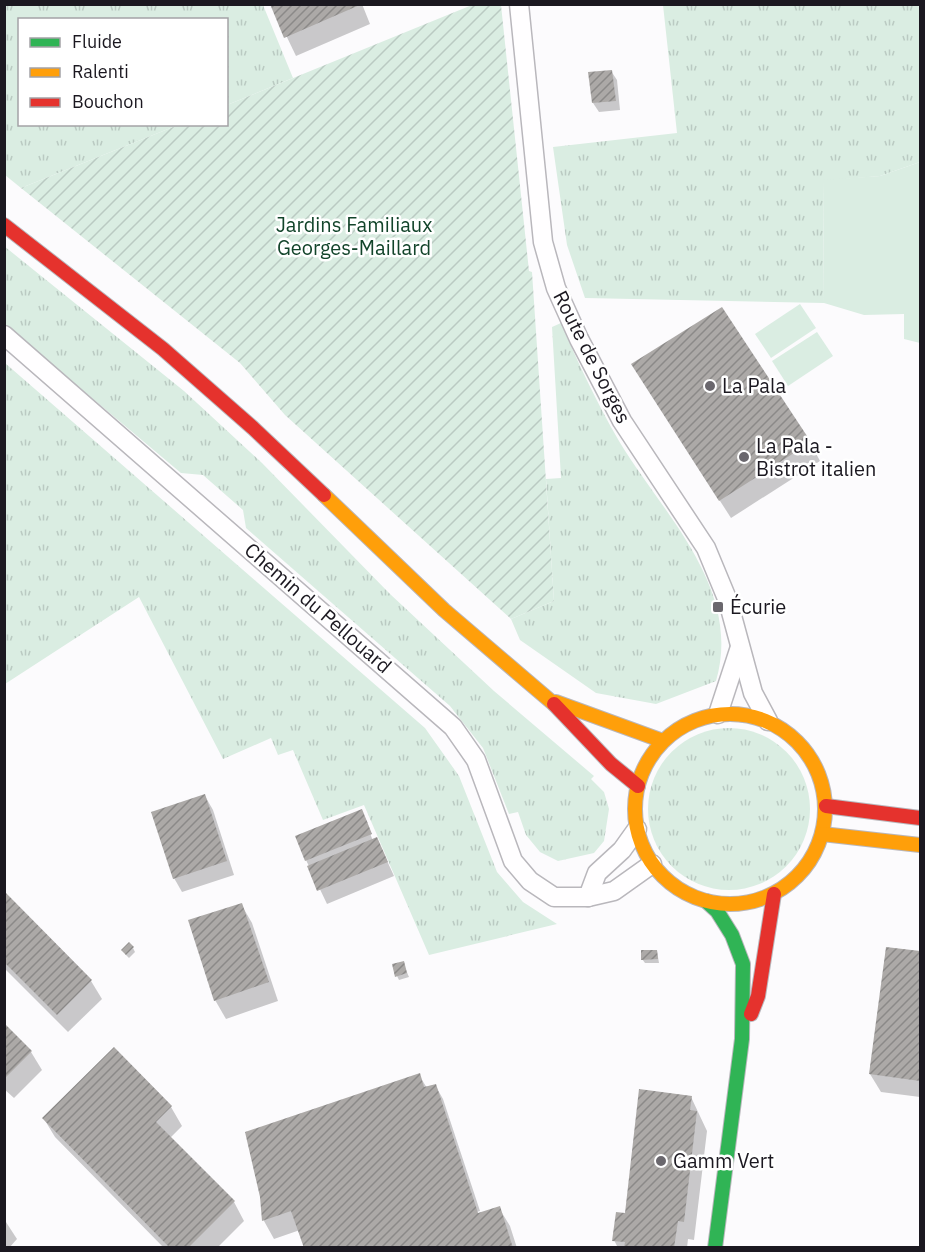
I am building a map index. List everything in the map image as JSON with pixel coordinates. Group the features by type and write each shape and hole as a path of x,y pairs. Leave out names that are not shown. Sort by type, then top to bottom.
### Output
{"main road":[{"path":"4,225 163,349 253,428 444,610 550,700 611,764 638,786"},
{"path":"550,700 663,741"},
{"path":"718,714 744,714 768,721 785,731 806,751 820,777 825,806 822,834 812,858 801,872 774,894 752,902 729,904 706,901 676,888 652,864 637,829 635,808 638,786 647,762 663,741 688,723 718,714"},
{"path":"825,806 921,818"},
{"path":"822,834 921,845"},
{"path":"742,1039 758,996 774,894"},
{"path":"706,901 717,911 732,935 743,964 742,1039 715,1248"}],"street":[{"name":"Route de Sorges","path":"519,4 543,242 556,288 579,339 622,422 706,548 728,601 753,693 768,721"},
{"name":"Chemin du Pellouard","path":"4,335 453,727 476,760 513,861 530,881 554,897 588,897 614,891 652,864"},
{"path":"718,714 740,647"},
{"path":"588,897 597,873 622,850 637,829"}],"green space":[{"path":"4,5 263,5 293,78 228,105 228,18 18,18 18,126 176,126 21,188 5,175"},
{"name":"Jardins Familiaux Georges-Maillard","path":"472,5 501,5 529,271 532,272 554,601 511,619 285,415 240,363 21,188 176,126 228,126 228,105"},
{"path":"663,5 920,5 920,162 880,176 823,181 824,303 585,298 567,245 553,147 677,133"},
{"path":"920,162 920,343 904,339 904,314 864,315 824,303 823,180 880,176"},
{"path":"4,246 184,391 262,463 390,594 494,691 594,776 591,779 604,792 609,809 604,841 594,853 558,861 540,852 526,835 518,812 509,814 483,748 450,706 246,528 243,510 203,475 181,473 5,325"},
{"path":"800,304 816,328 771,358 755,334"},
{"path":"561,323 588,383 619,441 694,553 709,583 718,614 721,647 716,681 656,704 596,693 520,640 511,619 554,601 546,479 561,478 552,327"},
{"path":"817,332 833,356 788,386 772,361"},
{"path":"5,363 425,728 459,776 497,872 523,902 557,924 429,955 364,805 323,820 293,750 278,755 271,738 223,759 139,597 5,684"},
{"path":"729,728 760,734 786,752 804,778 810,809 804,840 786,866 760,884 729,890 698,884 672,866 654,840 648,809 654,778 672,752 698,734"}],"building":[{"path":"270,4 362,4 284,38"},
{"path":"612,70 616,101 592,103 588,72"},
{"name":"La Pala","path":"722,307 811,442 719,501 631,364"},
{"path":"205,794 227,861 173,879 151,812"},
{"path":"362,809 372,834 305,861 295,836"},
{"path":"377,837 388,862 317,891 307,866"},
{"path":"4,891 92,980 57,1015 4,962"},
{"path":"242,903 269,982 214,1001 188,920"},
{"path":"129,942 134,947 126,955 121,950"},
{"path":"886,947 920,951 920,1081 869,1074"},
{"path":"641,950 657,950 658,959 641,960"},
{"path":"404,961 407,973 395,977 392,964"},
{"path":"4,1023 32,1051 4,1079"},
{"path":"114,1047 172,1106 156,1122 235,1201 188,1248 170,1248 42,1118"},
{"path":"420,1073 424,1087 436,1084 478,1213 500,1206 513,1248 304,1248 291,1211 262,1221 260,1197 245,1132"},
{"name":"Gamm Vert","path":"639,1089 692,1096 690,1110 697,1111 684,1222 678,1221 674,1248 624,1248 625,1242 612,1241 616,1212 625,1213"}],"traffic: fast":[{"path":"706,901 717,911 732,935 743,964 742,1039 715,1248"}],"traffic: slow":[{"path":"324,495 444,610 554,704"},
{"path":"556,702 663,741"},
{"path":"730,714 766,721 783,730 797,742 809,756 818,773 825,809 818,845 809,862 797,876 783,888 766,897 730,904 694,897 677,888 663,876 651,862 642,845 635,809 642,773 651,756 663,742 677,730 694,721 730,714"},
{"path":"822,834 920,845"}],"traffic: jam":[{"path":"4,225 163,349 253,428 324,495"},
{"path":"554,704 611,764 638,786"},
{"path":"826,806 920,818"},
{"path":"751,1014 758,996 774,894"}],"place":[{"name":"La Pala","path":"710,386"},
{"name":"La Pala - Bistrot italien","path":"744,457"},
{"name":"Écurie","path":"718,607"},
{"name":"Gamm Vert","path":"661,1161"}]}
